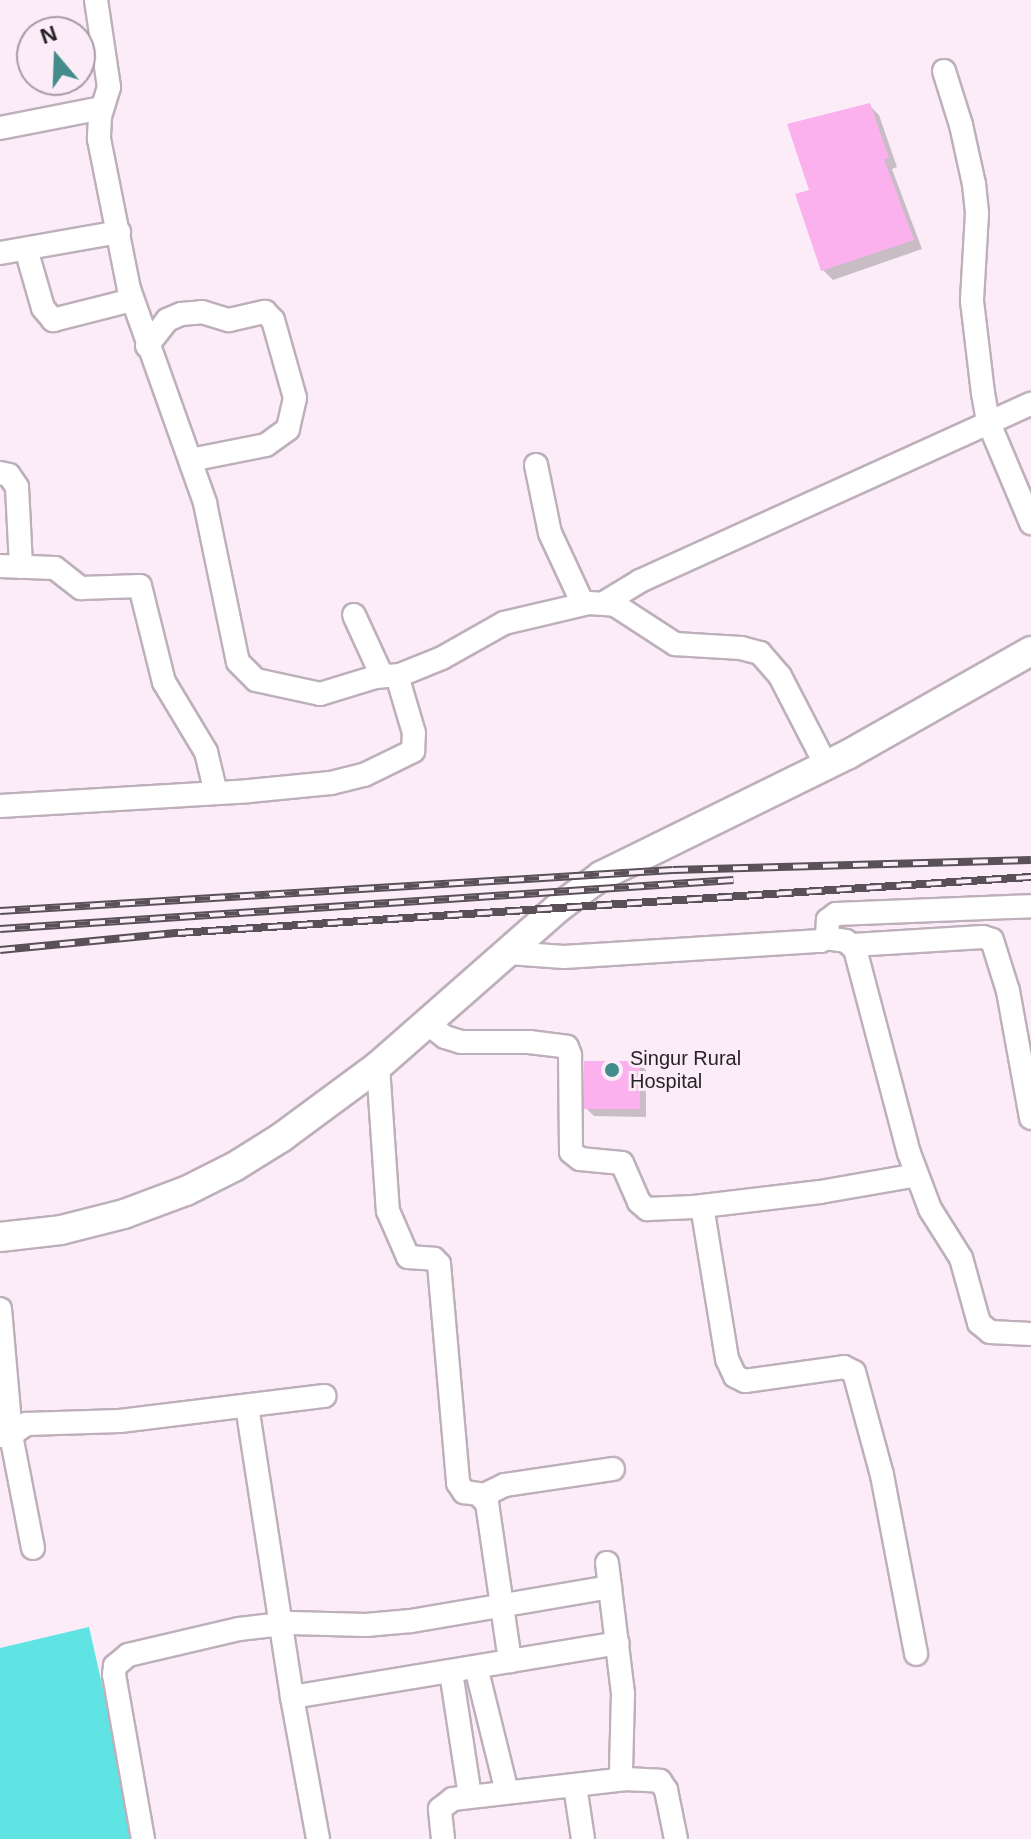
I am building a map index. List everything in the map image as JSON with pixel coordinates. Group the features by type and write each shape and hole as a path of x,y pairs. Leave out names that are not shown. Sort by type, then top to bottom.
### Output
{"main road":[{"path":"0,1237 80,1226 186,1191 282,1137 378,1066 558,908 601,876 826,765 1031,651"}],"street":[{"path":"96,0 109,79 99,139 132,300 205,503 235,654 242,670 273,686 320,694 442,658 504,623 594,603 1031,404"},
{"path":"944,71 961,125 974,184 977,213 972,301 988,421 1031,523"},
{"path":"0,128 102,108"},
{"path":"0,253 119,232"},
{"path":"26,249 43,308 53,320 132,300"},
{"path":"147,346 167,320 181,314 202,312 229,320 265,312 273,320 281,359 295,398 288,429 266,445 190,460"},
{"path":"536,465 550,533 594,603"},
{"path":"0,473 9,475 17,487 11,566 55,568 81,588 140,586 164,682 206,752 216,793"},
{"path":"594,603 615,605 675,644 741,648 760,653 780,676 826,765"},
{"path":"0,806 340,782 364,775 410,754 414,733 391,675 354,615"},
{"path":"825,938 828,920 836,914 1031,906"},
{"path":"509,953 564,957 825,938 853,945 983,937 992,940 998,948 1024,1044 1031,1118"},
{"path":"853,945 896,1116 930,1209 961,1258 979,1323 990,1332 1031,1334"},
{"path":"427,1023 445,1037 461,1042 563,1044 570,1055 573,1155 622,1163 639,1202 647,1209 702,1206 855,1188 917,1175"},
{"path":"378,1066 388,1211 408,1257 434,1259 439,1264 458,1483 464,1492 482,1496 505,1485 613,1469"},
{"path":"702,1206 727,1359 735,1376 745,1381 844,1367 854,1372 882,1475 916,1654"},
{"path":"0,1309 6,1435 33,1548"},
{"path":"6,1435 26,1424 120,1421 324,1396"},
{"path":"247,1406 292,1697 318,1839"},
{"path":"482,1496 489,1515 510,1661"},
{"path":"607,1563 623,1694 620,1767 626,1779"},
{"path":"143,1839 114,1675 115,1666 128,1655 208,1634 281,1624 388,1623 610,1587"},
{"path":"292,1697 618,1643"},
{"path":"476,1667 507,1792"},
{"path":"451,1672 470,1796"},
{"path":"443,1839 440,1809 453,1799 626,1779 660,1781 666,1790 676,1839"},
{"path":"575,1786 583,1839"}],"water":[{"path":"89,1627 137,1839 0,1839 0,1648"}],"building":[{"path":"870,103 889,158 884,159 914,240 821,271 795,194 809,190 787,124"},
{"path":"584,1061 640,1061 640,1109 584,1109"}],"railway":[{"path":"0,911 673,870 1031,860"},
{"path":"0,950 178,933 1031,877"},
{"path":"0,929 733,880"}],"place":[{"name":"Singur Rural Hospital","path":"612,1070"}]}
